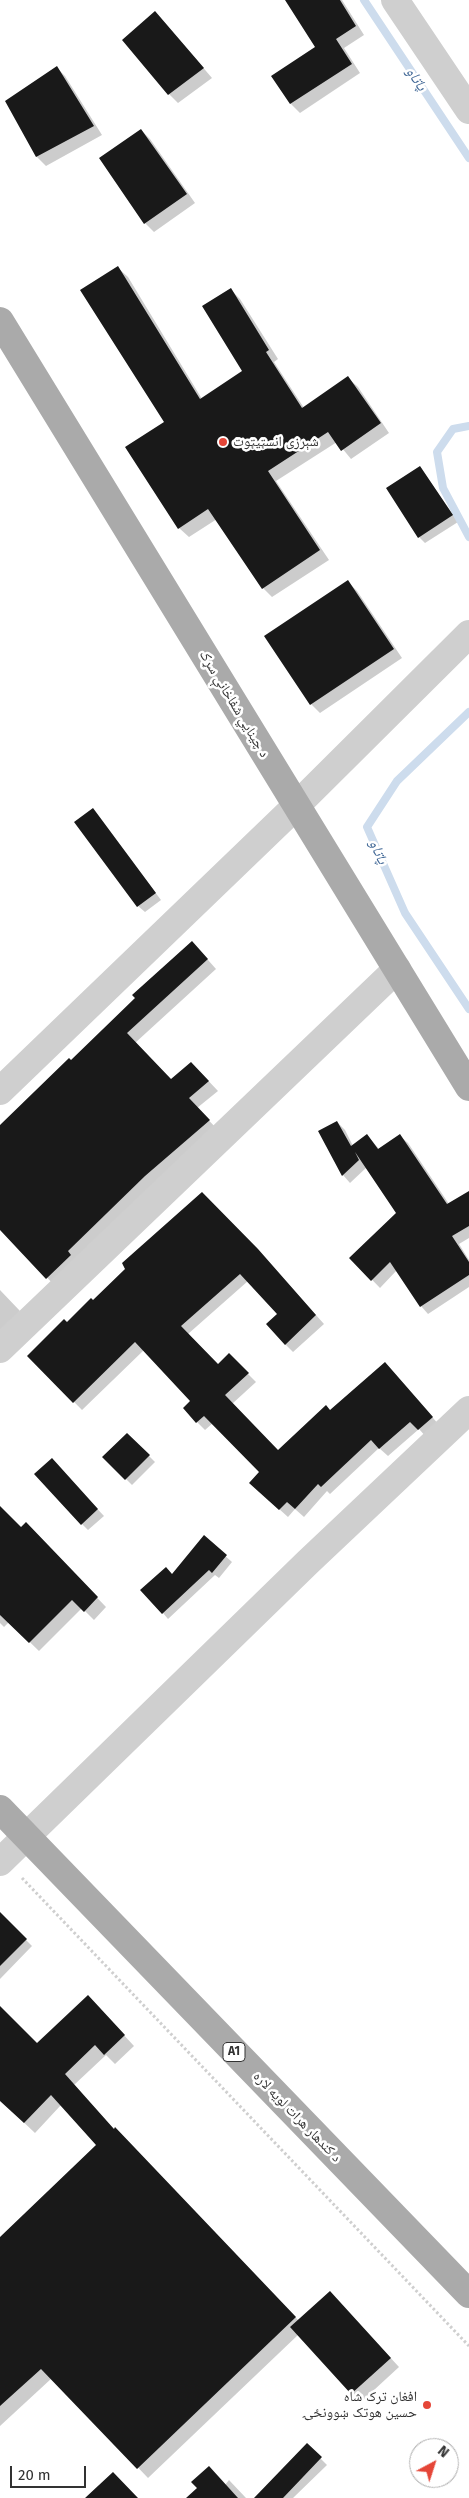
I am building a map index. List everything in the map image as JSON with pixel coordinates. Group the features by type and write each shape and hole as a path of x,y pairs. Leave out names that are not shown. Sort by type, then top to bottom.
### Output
{"main road":[{"name":"د چينايي شفاخانې سړک","path":"0,321 469,1087"},
{"name":"د کندهار هرات لویه لاره","path":"0,1810 469,2294"}],"street":[{"path":"395,0 469,110"},
{"path":"0,1091 296,806 469,634"},
{"path":"0,1348 397,969"},
{"path":"2,1860 308,1562 469,1410"}],"path":[{"path":"2,1860 469,2346"}],"building":[{"path":"285,0 340,0 356,26 336,39 352,64 290,104 271,76 315,47"},
{"path":"155,11 204,68 168,95 122,40"},
{"path":"57,66 94,126 36,157 5,101"},
{"path":"141,129 187,194 144,224 99,158"},
{"path":"118,266 200,399 242,371 202,306 231,288 269,350 266,352 302,408 348,376 381,423 341,451 328,432 268,471 320,550 262,589 208,509 178,529 125,447 164,422 80,290"},
{"path":"420,466 453,515 418,538 386,488"},
{"path":"348,580 394,649 310,705 264,636"},
{"path":"93,808 156,893 137,907 74,822"},
{"path":"192,941 208,959 127,1033 171,1079 191,1062 209,1081 189,1098 210,1120 145,1176 68,1251 71,1255 46,1279 0,1230 0,1125 69,1058 71,1060 135,998 132,995"},
{"path":"337,1121 351,1146 367,1134 378,1149 400,1134 447,1204 469,1191 469,1226 452,1236 469,1262 469,1275 420,1307 390,1262 371,1281 349,1258 396,1213 355,1152 359,1160 342,1176 318,1131"},
{"path":"202,1192 258,1249 316,1315 285,1345 266,1324 277,1314 240,1274 181,1326 218,1364 229,1353 249,1373 225,1395 278,1450 326,1405 330,1410 385,1362 433,1417 418,1430 410,1422 379,1449 371,1440 321,1487 318,1484 295,1509 287,1502 279,1510 249,1483 259,1472 204,1416 196,1423 183,1408 190,1401 135,1342 73,1403 27,1356 64,1319 67,1322 91,1298 93,1300 125,1269 122,1263"},
{"path":"127,1433 150,1455 125,1480 102,1457"},
{"path":"52,1458 98,1509 81,1525 34,1474"},
{"path":"0,1506 21,1527 26,1522 98,1597 84,1612 72,1600 29,1643 0,1615"},
{"path":"204,1535 227,1555 212,1573 209,1570 162,1614 140,1590 166,1567 172,1574"},
{"path":"0,1912 27,1939 0,1966"},
{"path":"88,1995 125,2035 104,2055 95,2045 65,2074 114,2129 115,2127 296,2317 137,2469 41,2369 0,2406 0,2237 96,2145 51,2095 24,2123 0,2101 0,2006 37,2043"},
{"path":"330,2291 391,2358 351,2394 290,2327"},
{"path":"307,2443 322,2457 283,2498 254,2498"},
{"path":"209,2466 238,2498 186,2498 197,2488 191,2482"},
{"path":"113,2472 138,2498 85,2498"}],"waterway":[{"name":"پاتاو","path":"364,0 469,158"},
{"name":"پاتاو","path":"469,426 453,429 437,452 443,488 469,537"},
{"name":"پاتاو","path":"469,712 397,781 367,827 405,913 469,1009"}],"place":[{"name":"شېرزی انسټيټوت","path":"223,442"},
{"name":"افغان ترک شاه حسین هوتک ښوونځۍ","path":"427,2405"}]}
